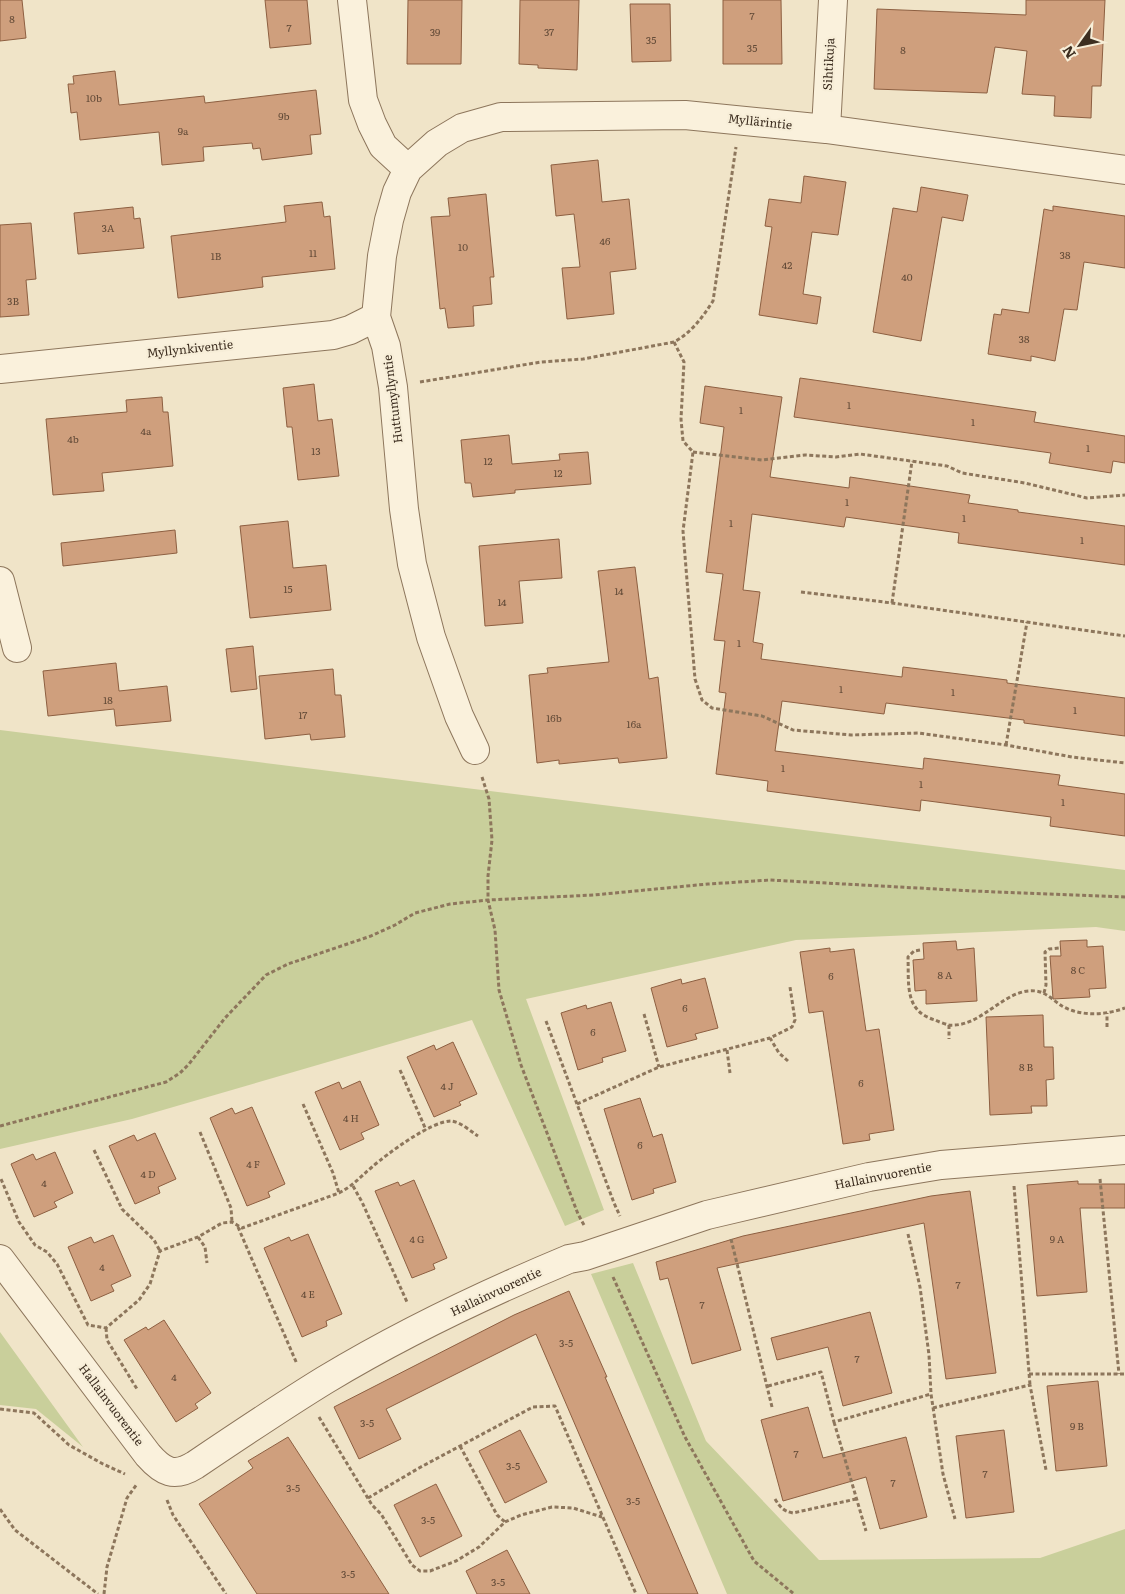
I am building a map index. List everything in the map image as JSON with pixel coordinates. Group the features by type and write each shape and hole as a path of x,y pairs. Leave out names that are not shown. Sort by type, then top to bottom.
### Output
{"street":[{"path":"352,0 366,108 382,146 408,169"},
{"name":"Sihtikuja","path":"826,128 833,0"},
{"name":"Myllärintie","path":"408,169 437,143 462,128 501,117 685,115 826,128 1125,170"},
{"name":"Huttumyllyntie","path":"408,169 397,192 389,220 382,256 376,317 386,346 393,387 404,509 412,564 431,637 459,716 474,750"},
{"name":"Myllynkiventie","path":"0,369 332,335 350,330 376,317"},
{"path":"0,581 17,648"},
{"name":"Hallainvuorentie","path":"0,1258 148,1454 158,1466 168,1472 178,1472 195,1465 326,1379 401,1338 457,1309 569,1259 594,1253 707,1214 869,1177 941,1165 1125,1150"}],"path":[{"path":"393,387 540,362 583,360 674,342 683,338 702,319 713,302 740,119"},
{"path":"674,342 684,362 681,419 683,441 693,452 762,460 804,455 836,457 860,454 947,466 962,473 1025,483 1087,498 1125,495"},
{"path":"693,452 683,531 695,679 702,700 712,708 762,716 793,730 851,735 918,733 1125,764"},
{"path":"892,603 912,461"},
{"path":"801,592 1125,636"},
{"path":"1006,745 1026,622"},
{"path":"474,750 490,807 492,840 488,876 488,900 495,930 499,990 521,1065 578,1214 582,1223 588,1228"},
{"path":"0,1126 166,1082 180,1073 189,1064 225,1018 266,975 288,964 371,936 415,913 450,904 488,900 594,895 770,880 973,892 1125,897"},
{"path":"1044,993 1046,985 1045,952 1049,949 1058,948"},
{"path":"920,950 914,951 908,957 910,1000 926,1018 949,1025 974,1020 1022,992 1037,991 1044,993 1064,1007 1081,1013 1107,1013 1125,1008"},
{"path":"577,1104 658,1067 770,1038 792,1026 794,1020 790,987"},
{"path":"1107,1013 1107,1027"},
{"path":"644,1014 658,1067"},
{"path":"546,1021 614,1203 622,1219"},
{"path":"949,1025 949,1040"},
{"path":"770,1038 779,1053 788,1061"},
{"path":"727,1050 730,1073"},
{"path":"400,1070 426,1130"},
{"path":"303,1104 333,1173 339,1193"},
{"path":"160,1251 198,1237 222,1223 232,1222 242,1228 339,1193 353,1186 372,1166 413,1137 438,1124 452,1121 461,1124 478,1136"},
{"path":"200,1132 230,1208 232,1222"},
{"path":"1,1179 19,1222 35,1245 47,1252 58,1264 88,1325 106,1328 139,1300 150,1284 160,1251 154,1240 122,1209 94,1150"},
{"path":"1100,1175 1120,1374"},
{"path":"1014,1183 1030,1384 1046,1470"},
{"path":"353,1186 404,1297"},
{"path":"238,1225 300,1371"},
{"path":"908,1234 920,1287 929,1354 931,1394 943,1474 956,1519"},
{"path":"730,1235 772,1407"},
{"path":"198,1237 205,1247 208,1263"},
{"path":"29,1252 35,1245"},
{"path":"610,1272 684,1437 754,1561 794,1594"},
{"path":"106,1328 107,1340 140,1395"},
{"path":"768,1386 821,1372 866,1531"},
{"path":"1029,1374 1125,1374"},
{"path":"933,1408 1030,1384"},
{"path":"834,1422 931,1394"},
{"path":"368,1498 533,1407 555,1406 636,1594"},
{"path":"0,1409 34,1413 69,1445 103,1464 131,1476"},
{"path":"318,1416 412,1565 420,1571 430,1571 456,1561 479,1547 505,1522 521,1515 552,1507 573,1508 602,1517"},
{"path":"460,1446 497,1514 505,1522"},
{"path":"104,1594 106,1567 127,1498 138,1483"},
{"path":"166,1492 173,1515 226,1594"},
{"path":"775,1499 781,1508 793,1513 856,1498"},
{"path":"0,1509 16,1530 98,1594"}],"green space":[{"path":"0,730 1125,870 1125,931 1096,927 796,940 526,999 604,1210 565,1226 472,1020 132,1119 0,1149"},
{"path":"633,1263 706,1441 819,1560 1040,1558 1125,1529 1125,1594 727,1594 591,1274"},
{"path":"0,1332 83,1447 36,1409 0,1405"}],"building":[{"path":"0,0 22,0 26,38 0,41"},
{"path":"265,0 307,0 311,44 270,48"},
{"path":"408,0 462,0 461,64 407,64"},
{"path":"520,0 579,0 577,70 538,68 538,65 519,64"},
{"path":"723,0 781,0 782,64 723,64"},
{"path":"1026,0 1105,0 1101,86 1092,86 1091,118 1054,116 1055,96 1022,94 1027,51 995,47 987,93 874,89 877,9 1026,15"},
{"path":"630,4 670,4 671,61 632,62"},
{"path":"115,71 119,105 204,96 205,103 316,90 321,134 310,135 312,154 262,160 260,148 253,149 252,143 203,147 204,161 162,165 159,132 80,140 77,112 71,113 68,84 74,84 73,76"},
{"path":"598,160 602,202 629,199 636,269 610,272 614,314 567,319 562,268 580,267 574,214 556,216 551,165"},
{"path":"804,176 846,182 838,235 812,232 803,294 821,297 817,324 759,315 772,227 765,226 769,199 801,203"},
{"path":"921,187 968,195 963,221 942,217 921,341 873,332 893,208 917,212"},
{"path":"486,194 494,277 490,277 492,304 473,306 474,326 448,328 445,308 440,309 431,217 450,216 448,198"},
{"path":"322,202 324,217 330,216 335,269 262,277 263,287 178,298 171,236 286,222 284,206"},
{"path":"1053,206 1125,216 1125,268 1084,262 1077,310 1064,309 1055,361 1031,356 1031,361 988,354 994,314 1001,315 1002,309 1029,313 1044,209 1053,211"},
{"path":"133,207 134,219 140,218 144,248 78,254 74,213"},
{"path":"31,223 36,279 26,280 29,315 0,317 0,225"},
{"path":"800,378 1036,412 1034,422 1125,436 1125,463 1113,461 1111,473 1049,463 1051,453 794,417"},
{"path":"314,384 318,421 332,419 339,476 298,480 292,427 287,427 283,388"},
{"path":"705,386 782,397 770,477 849,488 850,477 970,495 968,503 1018,510 1018,512 1125,526 1125,565 958,543 959,533 846,517 844,527 752,514 743,590 760,592 753,642 763,644 761,659 902,677 903,667 1007,680 1007,683 1125,698 1125,736 1024,723 1024,720 886,703 884,714 782,701 775,751 923,769 924,758 1060,775 1058,785 1125,794 1125,836 1050,826 1051,817 921,800 920,811 767,791 768,781 716,774 726,693 719,692 725,641 714,640 723,574 706,572 724,427 700,423"},
{"path":"162,397 163,412 168,412 173,466 102,473 104,491 53,495 46,419 127,412 126,400"},
{"path":"509,435 512,464 560,460 559,454 588,452 591,484 515,490 515,493 473,497 471,483 465,483 461,440"},
{"path":"288,521 293,568 326,565 331,610 250,618 240,526"},
{"path":"175,530 177,553 63,566 61,543"},
{"path":"559,539 562,578 519,581 523,623 485,626 479,546"},
{"path":"635,567 649,679 658,677 667,758 619,763 618,758 559,764 559,760 537,763 529,675 548,673 547,668 609,662 598,571"},
{"path":"253,646 257,689 231,692 226,649"},
{"path":"116,663 119,691 167,686 171,721 116,726 114,709 48,716 43,671"},
{"path":"333,669 335,695 341,695 345,737 311,740 310,734 265,739 259,676"},
{"path":"1087,940 1087,947 1103,946 1106,988 1089,989 1090,997 1053,999 1050,956 1061,956 1060,941"},
{"path":"956,941 957,950 974,948 977,1001 926,1004 926,990 915,991 913,960 924,959 923,943"},
{"path":"830,948 830,952 854,949 866,1031 879,1029 894,1130 869,1134 870,1140 843,1144 823,1011 809,1013 800,952"},
{"path":"705,978 718,1028 695,1034 697,1039 667,1047 651,988 681,979 682,984"},
{"path":"611,1002 626,1051 602,1058 603,1062 578,1070 561,1013 586,1005 587,1009"},
{"path":"1043,1015 1044,1047 1053,1047 1054,1079 1046,1080 1047,1106 1031,1106 1032,1113 990,1115 986,1017"},
{"path":"453,1042 477,1094 459,1102 461,1105 434,1117 407,1057 434,1045 436,1050"},
{"path":"360,1081 379,1125 361,1133 364,1139 340,1150 315,1092 339,1082 342,1089"},
{"path":"640,1098 653,1137 662,1134 676,1182 653,1189 654,1193 632,1200 604,1109"},
{"path":"252,1107 285,1184 268,1192 270,1197 247,1206 210,1118 232,1108 235,1114"},
{"path":"155,1133 176,1179 158,1187 160,1193 135,1204 109,1146 134,1135 137,1141"},
{"path":"55,1152 73,1193 54,1202 57,1207 34,1217 11,1164 33,1154 36,1160"},
{"path":"414,1180 447,1258 433,1264 435,1269 412,1278 375,1191 398,1182 400,1186"},
{"path":"1078,1181 1078,1184 1125,1184 1125,1208 1080,1208 1087,1292 1037,1296 1027,1185"},
{"path":"970,1191 996,1373 946,1379 924,1223 717,1268 741,1350 692,1364 668,1278 660,1280 656,1262 743,1236 931,1196"},
{"path":"308,1234 342,1314 326,1321 327,1326 302,1337 264,1248 289,1237 291,1241"},
{"path":"113,1235 131,1276 111,1285 114,1291 91,1301 68,1247 91,1237 94,1243"},
{"path":"569,1291 698,1594 648,1594 536,1334 386,1409 401,1439 359,1459 334,1407 514,1315"},
{"path":"870,1312 892,1393 843,1406 828,1347 777,1360 771,1338"},
{"path":"164,1320 211,1393 195,1404 198,1408 176,1422 124,1340 146,1327 148,1330"},
{"path":"1098,1381 1107,1466 1056,1471 1047,1386"},
{"path":"808,1407 823,1458 906,1437 927,1517 880,1529 866,1477 783,1501 761,1420"},
{"path":"520,1430 547,1482 505,1503 479,1451"},
{"path":"1004,1430 1014,1512 966,1518 956,1436"},
{"path":"288,1437 389,1594 257,1594 199,1504 253,1468 248,1461"},
{"path":"436,1484 462,1536 420,1557 394,1505"},
{"path":"507,1550 530,1594 477,1594 466,1571"}]}
